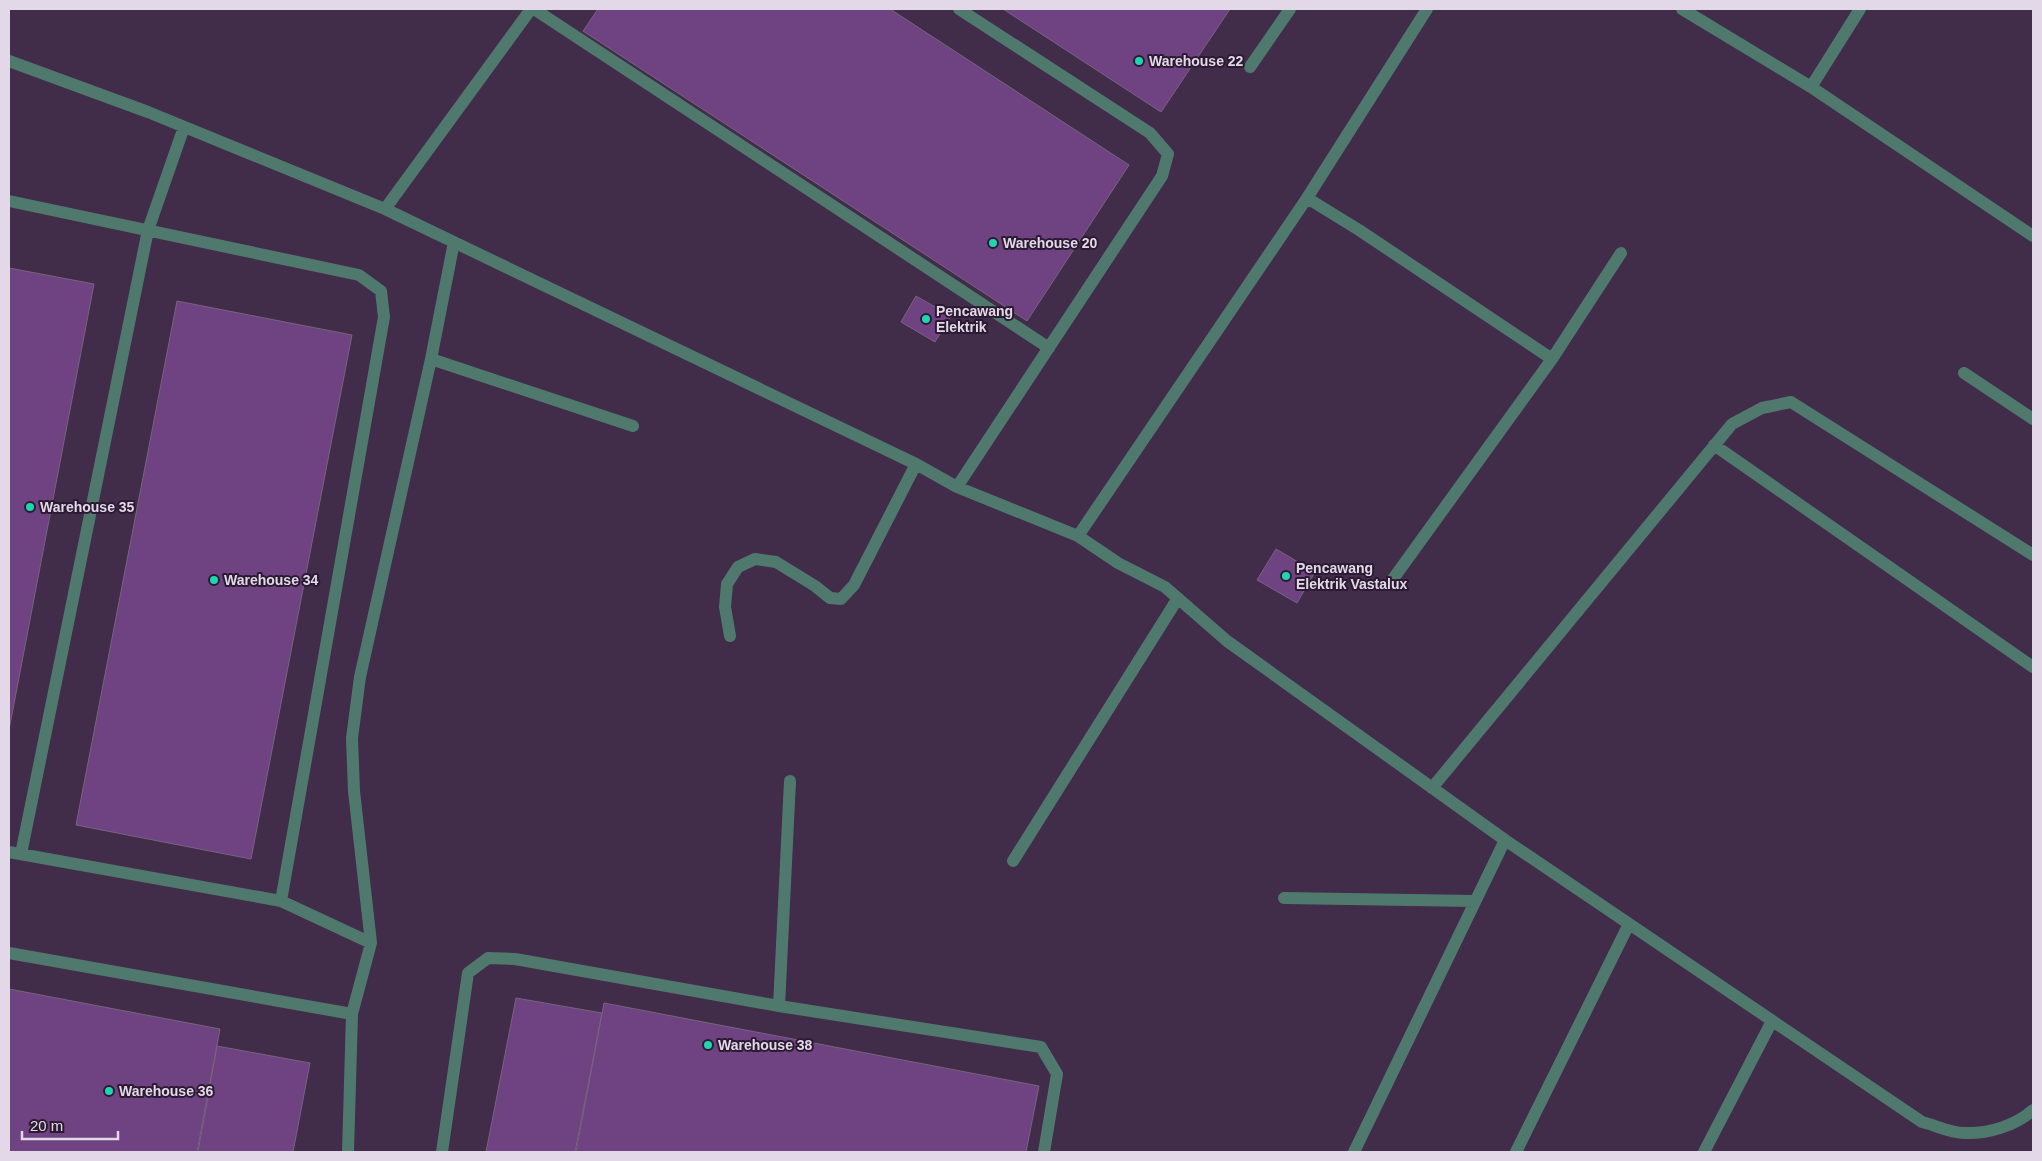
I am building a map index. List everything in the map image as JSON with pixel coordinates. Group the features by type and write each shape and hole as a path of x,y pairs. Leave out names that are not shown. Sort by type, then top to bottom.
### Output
{"street":[{"path":"385,209 533,9 1049,348"},
{"path":"957,487 1162,176 1168,154 1150,132 959,9"},
{"path":"1250,67 1290,9"},
{"path":"1078,536 1307,198 1427,9"},
{"path":"1682,9 1811,87 2033,236"},
{"path":"1811,87 1860,9"},
{"path":"9,61 184,126 385,209 916,464 957,487 1078,536 1118,563 1164,587 1227,641 1505,840 1922,1122 1962,1133 1997,1130 2027,1116 2033,1110"},
{"path":"184,126 148,230 15,853 280,901 372,943"},
{"path":"1307,198 1359,230 1552,359"},
{"path":"9,201 359,275 381,291 384,316 280,901"},
{"path":"348,1152 352,1014 372,943 354,791 352,738 360,677 431,358 454,242"},
{"path":"1393,579 1552,359 1621,253"},
{"path":"431,358 633,426"},
{"path":"1964,373 2033,419"},
{"path":"1432,788 1732,424 1762,408 1791,402 2033,555"},
{"path":"1714,445 2033,667"},
{"path":"730,636 725,607 727,584 738,566 755,559 776,562 815,586 830,598 841,599 854,585 916,464"},
{"path":"1013,861 1178,598"},
{"path":"779,1006 790,781"},
{"path":"1354,1152 1505,840"},
{"path":"1284,898 1475,900"},
{"path":"1516,1152 1629,924"},
{"path":"9,953 352,1014"},
{"path":"442,1152 468,973 488,958 515,959 779,1006 1041,1047 1057,1074 1044,1152"},
{"path":"1704,1152 1772,1021"}],"shaded area":[{"path":"9,9 2033,9 2033,1152 9,1152"}],"building":[{"name":"Warehouse 20","path":"598,9 890,9 1129,165 1027,321 583,31"},
{"name":"Warehouse 22","path":"1003,9 1230,9 1161,112"},
{"name":"Warehouse 35","path":"9,268 94,284 9,730"},
{"name":"Pencawang Elektrik","path":"916,296 951,316 935,342 901,322"},
{"name":"Warehouse 34","path":"177,301 352,335 251,859 76,825"},
{"name":"Pencawang Elektrik Vastalux","path":"1276,549 1315,572 1297,603 1257,580"},
{"name":"Warehouse 36","path":"9,989 220,1029 197,1152 9,1152"},
{"path":"516,998 602,1013 575,1152 486,1152"},
{"name":"Warehouse 38","path":"604,1003 1039,1086 1026,1152 576,1152"},
{"path":"217,1046 310,1063 293,1152 198,1152"}],"place":[{"name":"Warehouse 22","path":"1139,61"},
{"name":"Warehouse 20","path":"993,243"},
{"name":"Pencawang Elektrik","path":"926,319"},
{"name":"Warehouse 35","path":"30,507"},
{"name":"Pencawang Elektrik Vastalux","path":"1286,576"},
{"name":"Warehouse 34","path":"214,580"},
{"name":"Warehouse 38","path":"708,1045"},
{"name":"Warehouse 36","path":"109,1091"}]}
